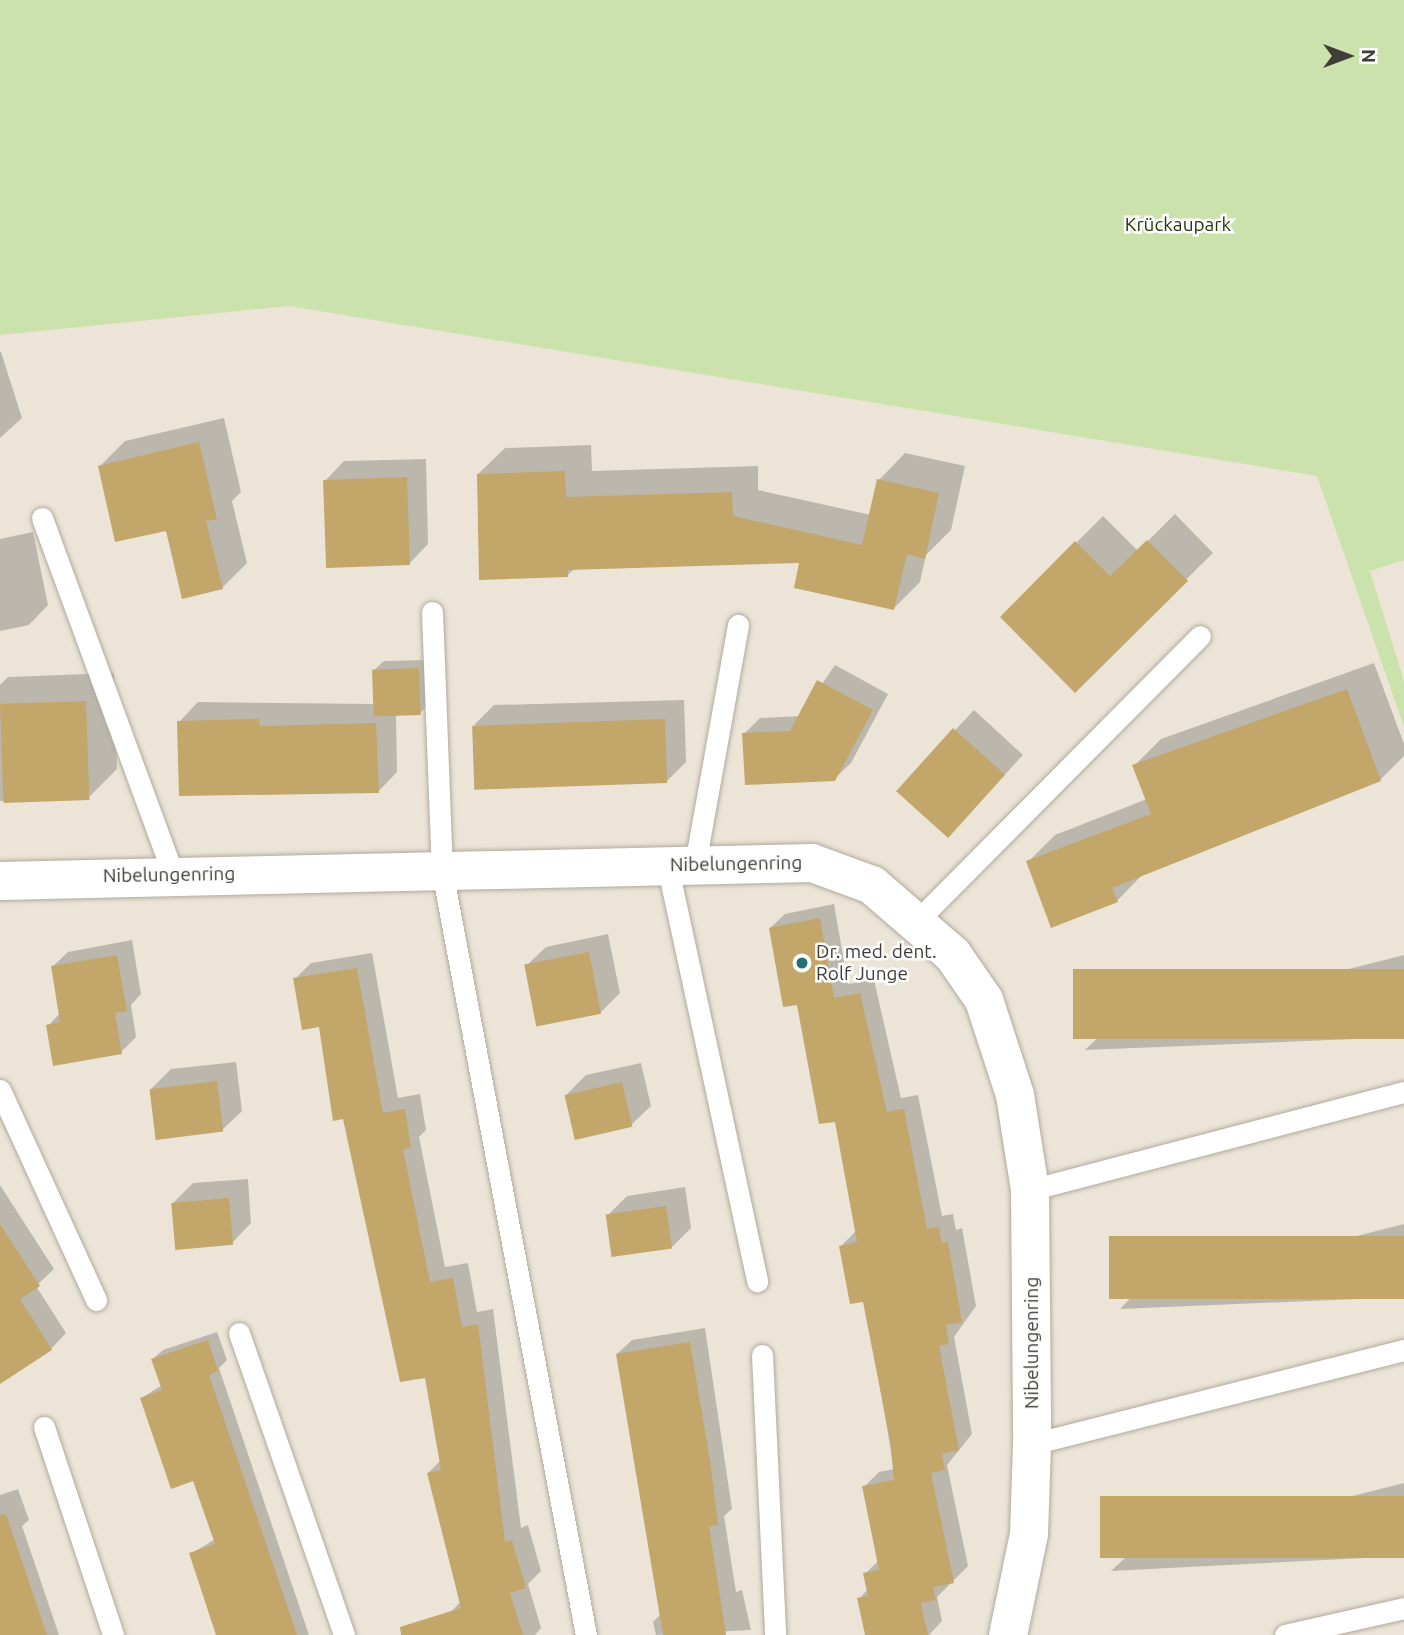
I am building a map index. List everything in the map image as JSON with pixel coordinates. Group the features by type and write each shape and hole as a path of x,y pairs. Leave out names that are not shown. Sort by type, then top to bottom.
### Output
{"street":[{"name":"Nibelungenring","path":"0,881 173,874 812,863 872,885 918,920 984,1000 1015,1095 1030,1190 1032,1444 1029,1534 1008,1635"}],"lane":[{"path":"42,518 173,874"},
{"path":"432,612 442,871 586,1635"},
{"path":"738,625 681,864 757,1281"},
{"path":"918,920 1199,636"},
{"path":"0,1090 96,1300"},
{"path":"1030,1190 1404,1091"},
{"path":"239,1333 344,1635"},
{"path":"1032,1444 1404,1350"},
{"path":"762,1355 775,1635"},
{"path":"44,1427 113,1635"},
{"path":"1285,1635 1404,1608"}],"green space":[{"name":"Krückaupark","path":"0,0 1404,0 1404,560 1370,571 1404,681 1404,727 1317,476 289,306 0,335"}],"building":[{"path":"199,442 217,519 206,521 223,589 182,599 166,531 115,542 98,466"},
{"path":"565,471 566,497 732,492 733,516 862,545 877,479 939,493 925,559 907,554 894,610 794,588 799,563 568,570 568,577 479,580 477,474"},
{"path":"407,477 410,565 326,568 323,480"},
{"path":"1147,540 1188,581 1075,693 1000,617 1075,541 1110,576"},
{"path":"419,668 421,715 374,717 372,670"},
{"path":"817,680 873,710 835,781 745,785 742,733 790,731"},
{"path":"1347,689 1381,781 1112,888 1118,902 1051,928 1026,861 1151,814 1132,765"},
{"path":"86,701 89,800 4,803 0,704"},
{"path":"259,719 260,726 376,723 379,793 179,796 177,721"},
{"path":"665,719 667,783 474,790 472,726"},
{"path":"953,728 1005,775 948,838 896,791"},
{"path":"820,918 834,998 860,993 887,1112 904,1109 927,1229 939,1227 942,1243 948,1242 962,1322 946,1325 949,1344 939,1346 959,1450 942,1454 945,1470 931,1473 954,1583 933,1587 936,1600 921,1603 928,1635 865,1635 857,1598 868,1596 863,1573 879,1570 862,1486 894,1480 890,1440 863,1302 850,1304 839,1246 857,1242 835,1122 819,1124 797,1005 783,1007 769,928"},
{"path":"589,952 601,1014 536,1026 524,965"},
{"path":"117,955 127,1011 115,1013 122,1054 53,1066 46,1025 60,1022 51,966"},
{"path":"357,968 383,1113 405,1109 411,1148 403,1149 430,1282 453,1278 462,1327 478,1324 505,1542 512,1540 526,1588 510,1593 523,1635 401,1635 400,1627 461,1608 427,1473 441,1470 425,1378 400,1382 343,1119 333,1121 319,1027 302,1030 293,978"},
{"path":"1073,969 1404,969 1404,1039 1073,1039"},
{"path":"217,1081 223,1132 156,1140 150,1089"},
{"path":"622,1082 632,1127 575,1140 565,1095"},
{"path":"229,1198 233,1245 175,1250 171,1203"},
{"path":"666,1206 672,1249 612,1257 606,1214"},
{"path":"0,1224 40,1286 20,1299 52,1350 0,1384"},
{"path":"1109,1236 1404,1236 1404,1299 1109,1299"},
{"path":"208,1340 218,1371 209,1375 297,1635 216,1635 189,1553 215,1544 193,1481 171,1489 140,1398 162,1390 151,1359"},
{"path":"690,1342 711,1466 718,1525 709,1526 726,1635 663,1635 616,1354"},
{"path":"1100,1496 1404,1496 1404,1558 1100,1558"},
{"path":"6,1514 47,1635 0,1635 0,1515"}],"place":[{"name":"Dr. med. dent. Rolf Junge","path":"802,963"}]}
